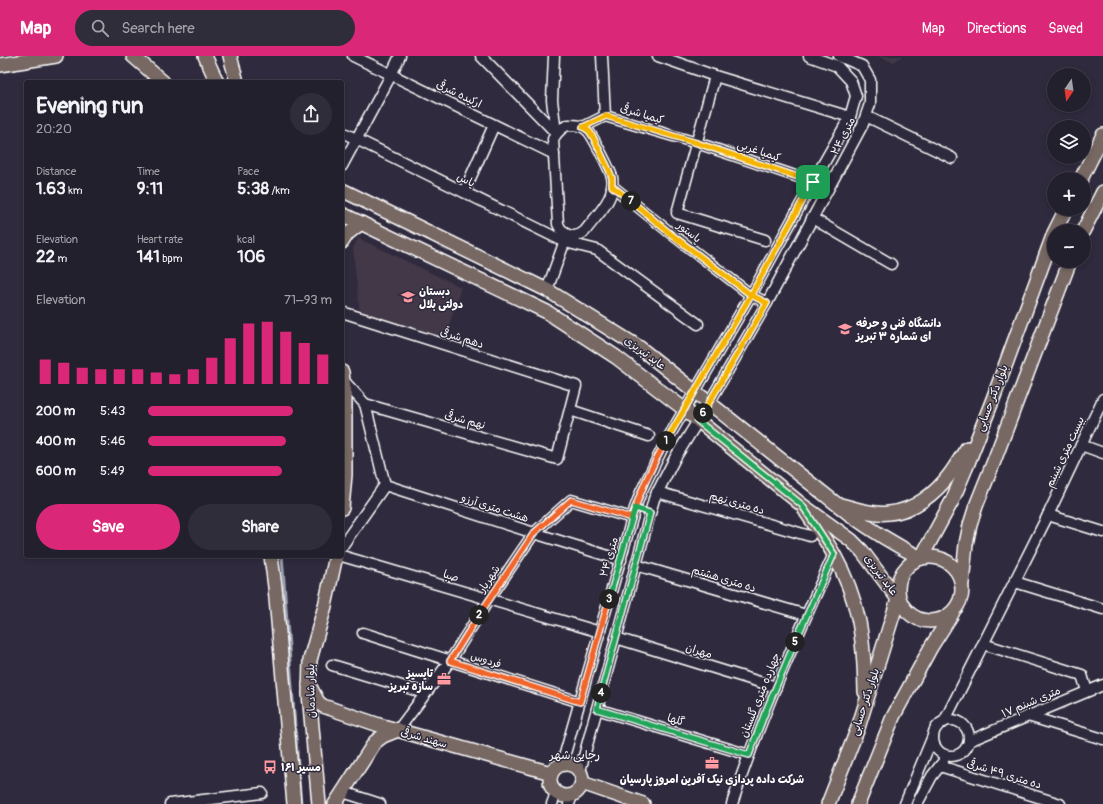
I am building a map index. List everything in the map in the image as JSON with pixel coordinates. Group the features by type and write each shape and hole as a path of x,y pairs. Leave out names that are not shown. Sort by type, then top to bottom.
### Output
{"main road":[{"path":"0,65 56,56"},
{"path":"133,56 161,80"},
{"path":"205,56 216,80"},
{"path":"230,56 236,80"},
{"path":"1084,172 1103,135"},
{"name":"عابد تبریزی","path":"344,191 548,290 640,348 834,503 872,531 921,558"},
{"path":"1087,224 1103,192"},
{"name":"عابد تبریزی","path":"344,215 546,312 616,357 684,409 802,505 851,540 862,551 898,599"},
{"path":"344,239 347,234 361,223"},
{"name":"بلوار دکتر حسابی","path":"921,558 952,501 966,468 1047,254"},
{"path":"858,804 893,717 931,646 958,605 962,594 966,544 976,506 1067,268"},
{"path":"344,383 346,398 344,486"},
{"path":"834,503 865,511 889,513 908,509 918,504 940,487 951,474 980,429"},
{"path":"802,505 834,554 846,578 857,609 862,632 866,701"},
{"path":"952,614 932,622 920,621 911,616 903,609 898,599 897,589 899,579 904,569 912,562 921,558 932,557 942,559 951,565 958,573 962,583"},
{"path":"271,558 294,804"},
{"name":"بلوار شادمان","path":"319,804 309,694 310,660 336,558"},
{"name":"بلوار دکتر حسابی","path":"828,804 858,728 898,599"},
{"name":"سهند شرقی","path":"309,685 318,702 323,706 373,723 551,773"},
{"path":"335,804 375,742 383,736 398,730"},
{"path":"562,764 574,766 580,770 582,783 579,791 570,800 568,796 554,798 550,783 551,773 562,764"},
{"path":"582,783 643,804"}],"street":[{"name":"ارکیده شرقی","path":"353,56 554,154"},
{"path":"344,162 400,56"},
{"path":"481,56 556,133"},
{"path":"554,56 552,100 556,133"},
{"path":"602,56 606,116"},
{"path":"658,56 715,76 850,117"},
{"name":"۲۴ متری","path":"562,764 634,513 651,469 684,409 751,295 850,117 856,96 851,81 837,66 809,56"},
{"name":"۲۴ متری","path":"698,421 767,303 863,124 870,104 870,80 862,66 839,56"},
{"path":"715,76 677,214 764,240"},
{"name":"کیمیا شرقی","path":"583,127 606,116 697,143"},
{"path":"866,116 952,158"},
{"path":"464,192 494,125"},
{"path":"548,290 566,238 558,224 553,139 556,133 562,128 568,125 576,125 589,131 593,137 609,170 612,178 612,186 611,194 607,202 585,231 577,236 566,238"},
{"name":"یاس","path":"344,133 464,192 566,238 597,250 698,324"},
{"name":"کیمیا غربی","path":"697,143 813,182"},
{"name":"پاستور","path":"612,186 672,235 751,295 767,303"},
{"path":"812,218 890,264"},
{"name":"دهم شرقی","path":"344,313 576,386 570,410"},
{"path":"344,377 365,404 385,485 344,543"},
{"name":"بیست متری شبنم","path":"944,722 1048,515 1103,399"},
{"name":"نهم شرقی","path":"365,404 557,459 570,410"},
{"path":"570,410 649,436"},
{"path":"580,770 657,492 674,458 698,421"},
{"path":"1081,445 1103,453"},
{"name":"هشت متری آرزو","path":"385,485 621,560"},
{"name":"ده متری نهم","path":"657,492 810,536"},
{"name":"شهریار","path":"398,730 450,661 489,599 534,533 571,500 634,513"},
{"path":"634,513 650,513"},
{"path":"1048,515 1103,532"},
{"name":"چهارده متری گلستان","path":"732,804 749,755 776,687 834,554"},
{"name":"صبا","path":"344,557 600,632"},
{"name":"ده متری هشتم","path":"636,565 806,616"},
{"path":"1015,582 1103,609"},
{"name":"فردوس","path":"363,633 580,702"},
{"name":"مهران","path":"616,638 776,687"},
{"path":"983,644 1082,675 1087,691"},
{"path":"332,665 425,693"},
{"name":"۱۷ متری شبنم","path":"969,741 1103,685"},
{"name":"گلها","path":"597,709 749,755"},
{"path":"1028,716 1103,739"},
{"path":"905,804 933,736 937,727 950,720 957,721 962,724 969,734 969,741 962,753 949,756 943,755 935,747 933,736"},
{"path":"917,804 932,776 949,756"},
{"name":"ده متری ۴۹ شرقی","path":"940,766 1060,804"},
{"path":"343,792 380,804"},
{"path":"170,804 262,793"}],"shaded area":[{"path":"877,56 904,56 893,62"},
{"name":"دبستان دولتی بلال","path":"358,238 461,287 445,339 364,315 359,308 353,248"}],"waterway":[{"path":"282,558 301,804"}],"place":[{"name":"دبستان دولتی بلال","path":"408,297"},
{"name":"دانشگاه فنی و حرفه ای شماره ۳ تبریز","path":"845,329"},
{"name":"تایسیز سازه تبریز","path":"444,679"},
{"name":"شرکت داده پردازی نیک آفرین امروز پارسیان","path":"712,763"},
{"name":"مسیر ۱۶۱","path":"270,767"}],"district":[{"name":"رجایی شهر","path":"575,755"}],"route":[{"path":"813,182 697,143 606,116 583,127 589,131 593,137 609,170 612,178 612,186 672,235 751,295 767,303 698,421 802,505 834,554 806,616 749,755 597,709 650,513 635,508 580,702 450,661 489,599 534,533 571,500 632,518 635,508 641,492 651,469 684,409 751,295 813,182"}]}
